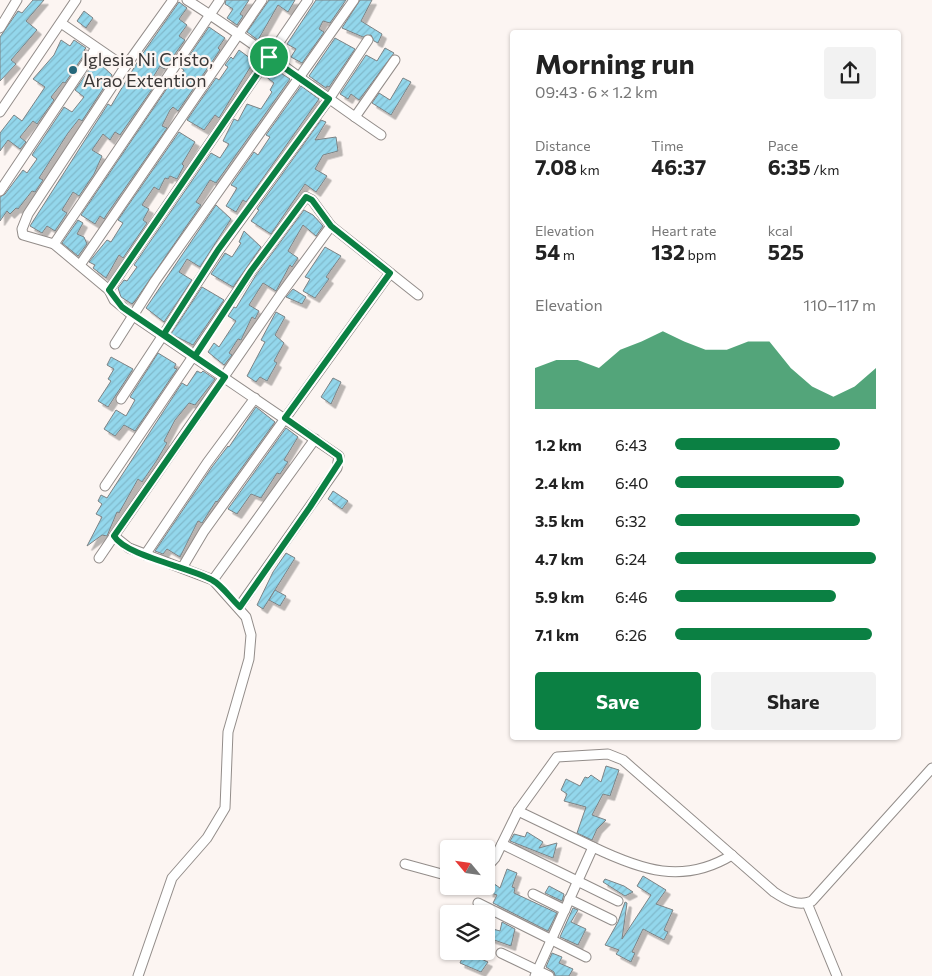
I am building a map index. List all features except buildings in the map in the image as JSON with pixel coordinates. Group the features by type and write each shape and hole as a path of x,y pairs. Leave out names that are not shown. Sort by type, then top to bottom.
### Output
{"street":[{"path":"0,28 17,0"},
{"path":"0,112 76,0"},
{"path":"173,0 125,67 23,223 23,235 54,244 109,290 114,300 132,315 164,334 339,456 337,468 240,607"},
{"path":"187,0 240,34 269,57 381,135"},
{"path":"54,244 220,0"},
{"path":"80,265 262,0"},
{"path":"109,290 308,0"},
{"path":"115,344 132,315 354,0"},
{"path":"61,23 125,67"},
{"path":"121,399 218,250 329,99 368,40"},
{"path":"0,191 96,48"},
{"path":"355,117 395,60"},
{"path":"105,486 251,271 306,197 312,200 331,226 418,295"},
{"path":"99,558 281,294 331,226"},
{"path":"182,568 204,531 390,273"},
{"path":"145,555 207,463 255,398"},
{"path":"214,580 315,438"},
{"path":"114,536 129,548 214,580 240,607 246,617 251,635 249,659 228,732 226,808 207,838 172,878 138,976"},
{"path":"495,858 518,811 557,757 608,754 623,760 732,856 789,902 807,903 812,901 932,768"},
{"path":"518,811 646,868 669,873 689,872 716,865 732,856"},
{"path":"502,844 618,900"},
{"path":"536,973 593,846"},
{"path":"405,864 440,874"},
{"path":"533,894 564,910"},
{"path":"569,899 612,920"},
{"path":"478,903 586,958"},
{"path":"807,903 837,976"},
{"path":"501,953 536,973 549,976"}],"place":[{"name":"Iglesia Ni Cristo, Arao Extention","path":"73,70"}],"route":[{"path":"269,57 109,290 114,300 132,315 164,334 195,356 225,377 114,536 116,540 129,548 214,580 240,607 340,461 339,456 285,418 390,273 331,226 312,200 306,197 251,271 195,356 164,334 218,250 329,99 269,57"}]}
